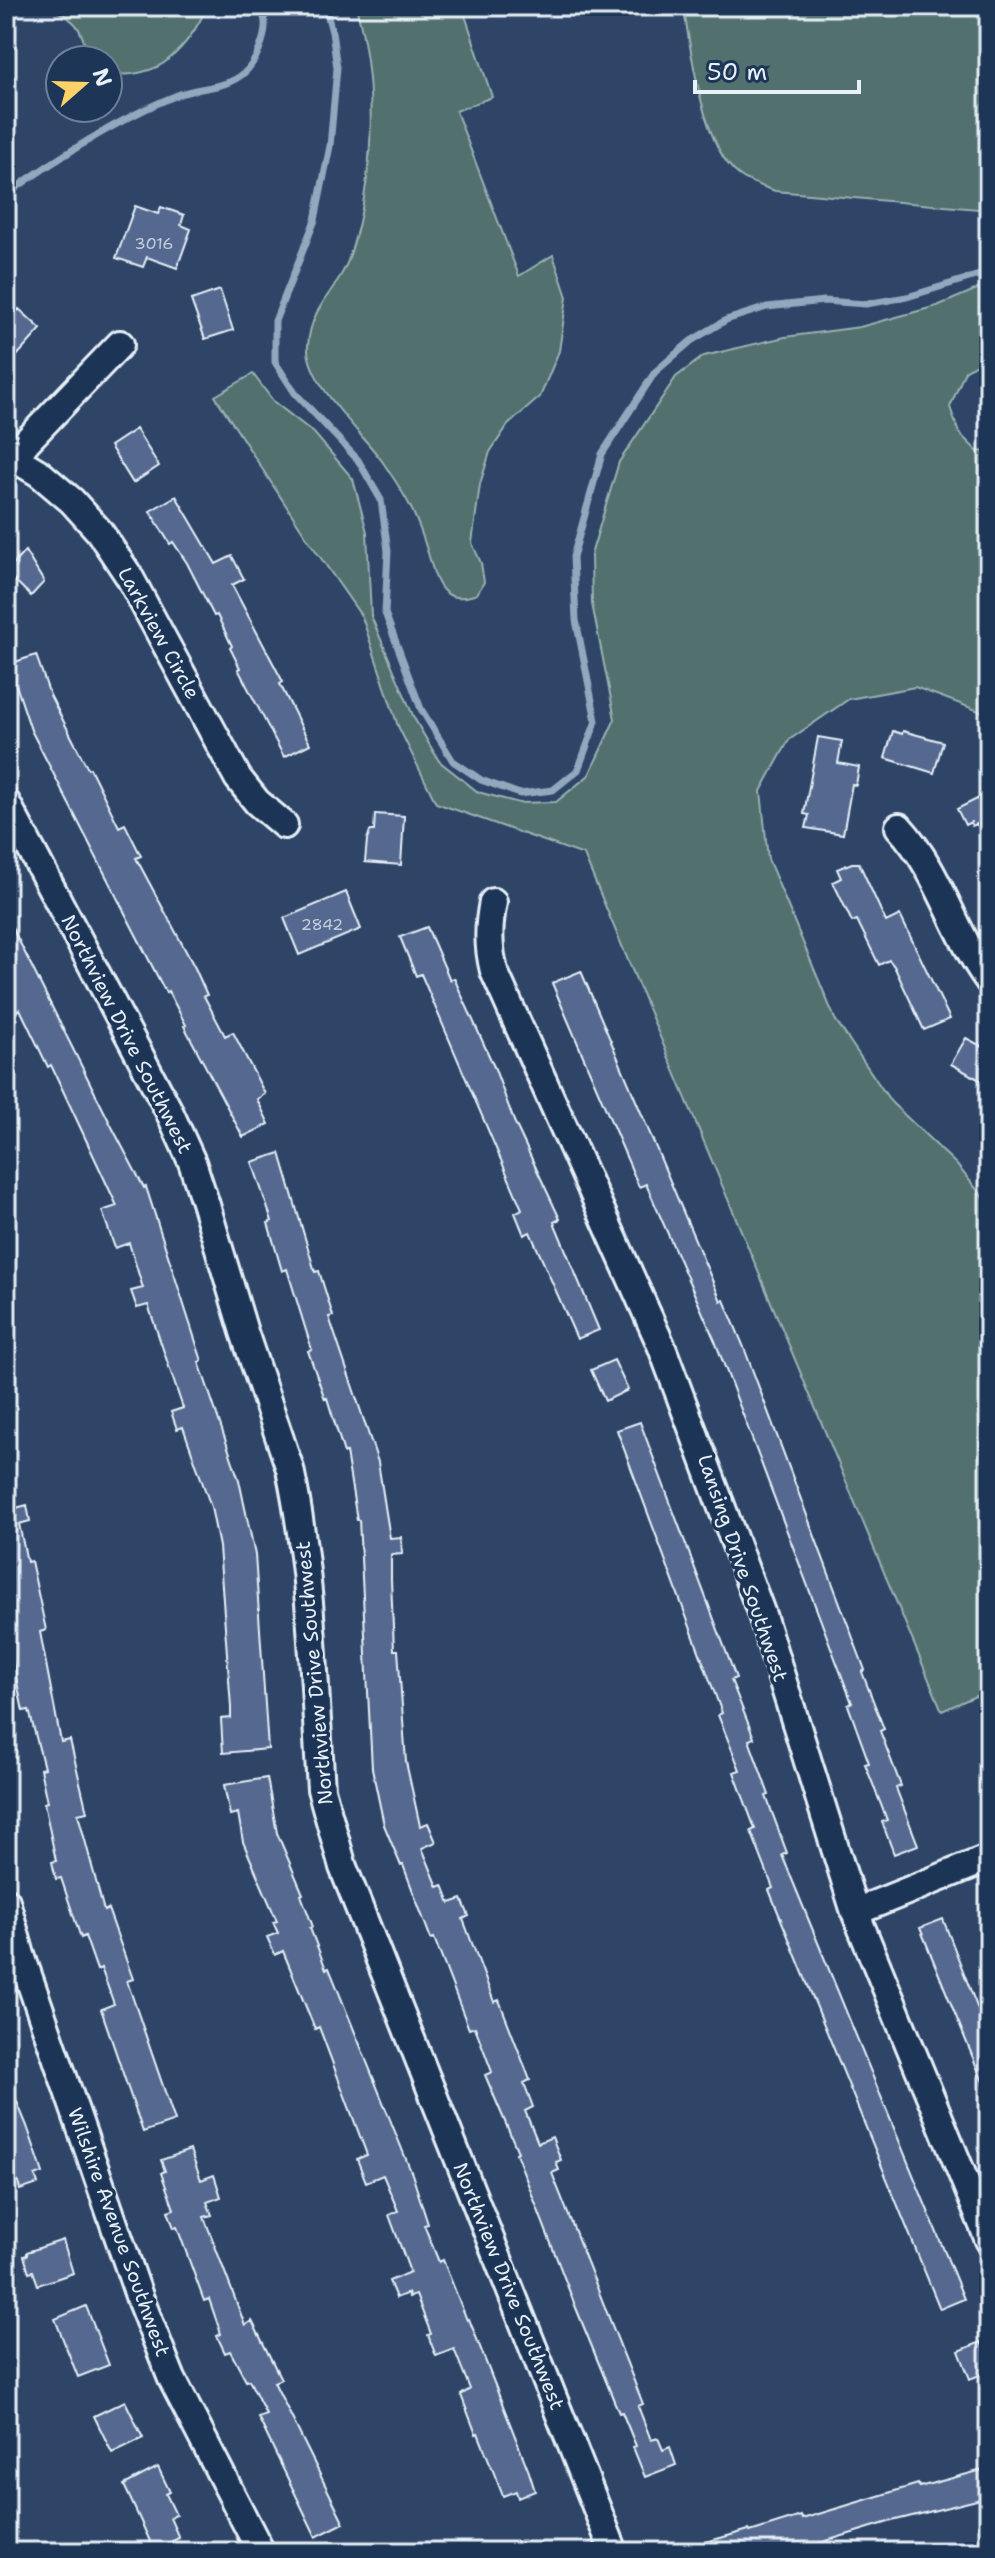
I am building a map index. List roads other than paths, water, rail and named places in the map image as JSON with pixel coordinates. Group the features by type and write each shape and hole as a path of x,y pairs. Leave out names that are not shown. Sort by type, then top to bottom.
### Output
{"street":[{"path":"10,463 120,344"},
{"name":"Larkview Circle","path":"10,463 39,473 72,501 99,531 129,576 238,778 257,802 284,825"},
{"name":"Northview Drive Southwest","path":"6,802 169,1111 192,1162 290,1469 307,1571 321,1789 328,1820 349,1882 614,2552"},
{"path":"899,827 919,849 934,874 973,957 989,981"},
{"name":"Lansing Drive Southwest","path":"493,902 488,927 494,971 661,1345 762,1615 855,1912 989,2240"},
{"path":"855,1912 989,1858"},
{"name":"Wilshire Avenue Southwest","path":"6,1901 21,1955 140,2299 172,2379 261,2552"}],"waterway":[{"path":"6,195 66,154 132,116 175,96 220,85 244,73 256,57 264,36 265,21 260,6"},
{"path":"325,6 337,68 330,146 315,220 275,321 275,362 295,393 358,460 381,500 388,551 385,613 421,709 453,761 481,780 520,794 553,790 578,770 596,721 576,620 573,557 602,454 655,372 691,341 726,320 767,307 824,301 866,304 907,297 989,272"}]}
